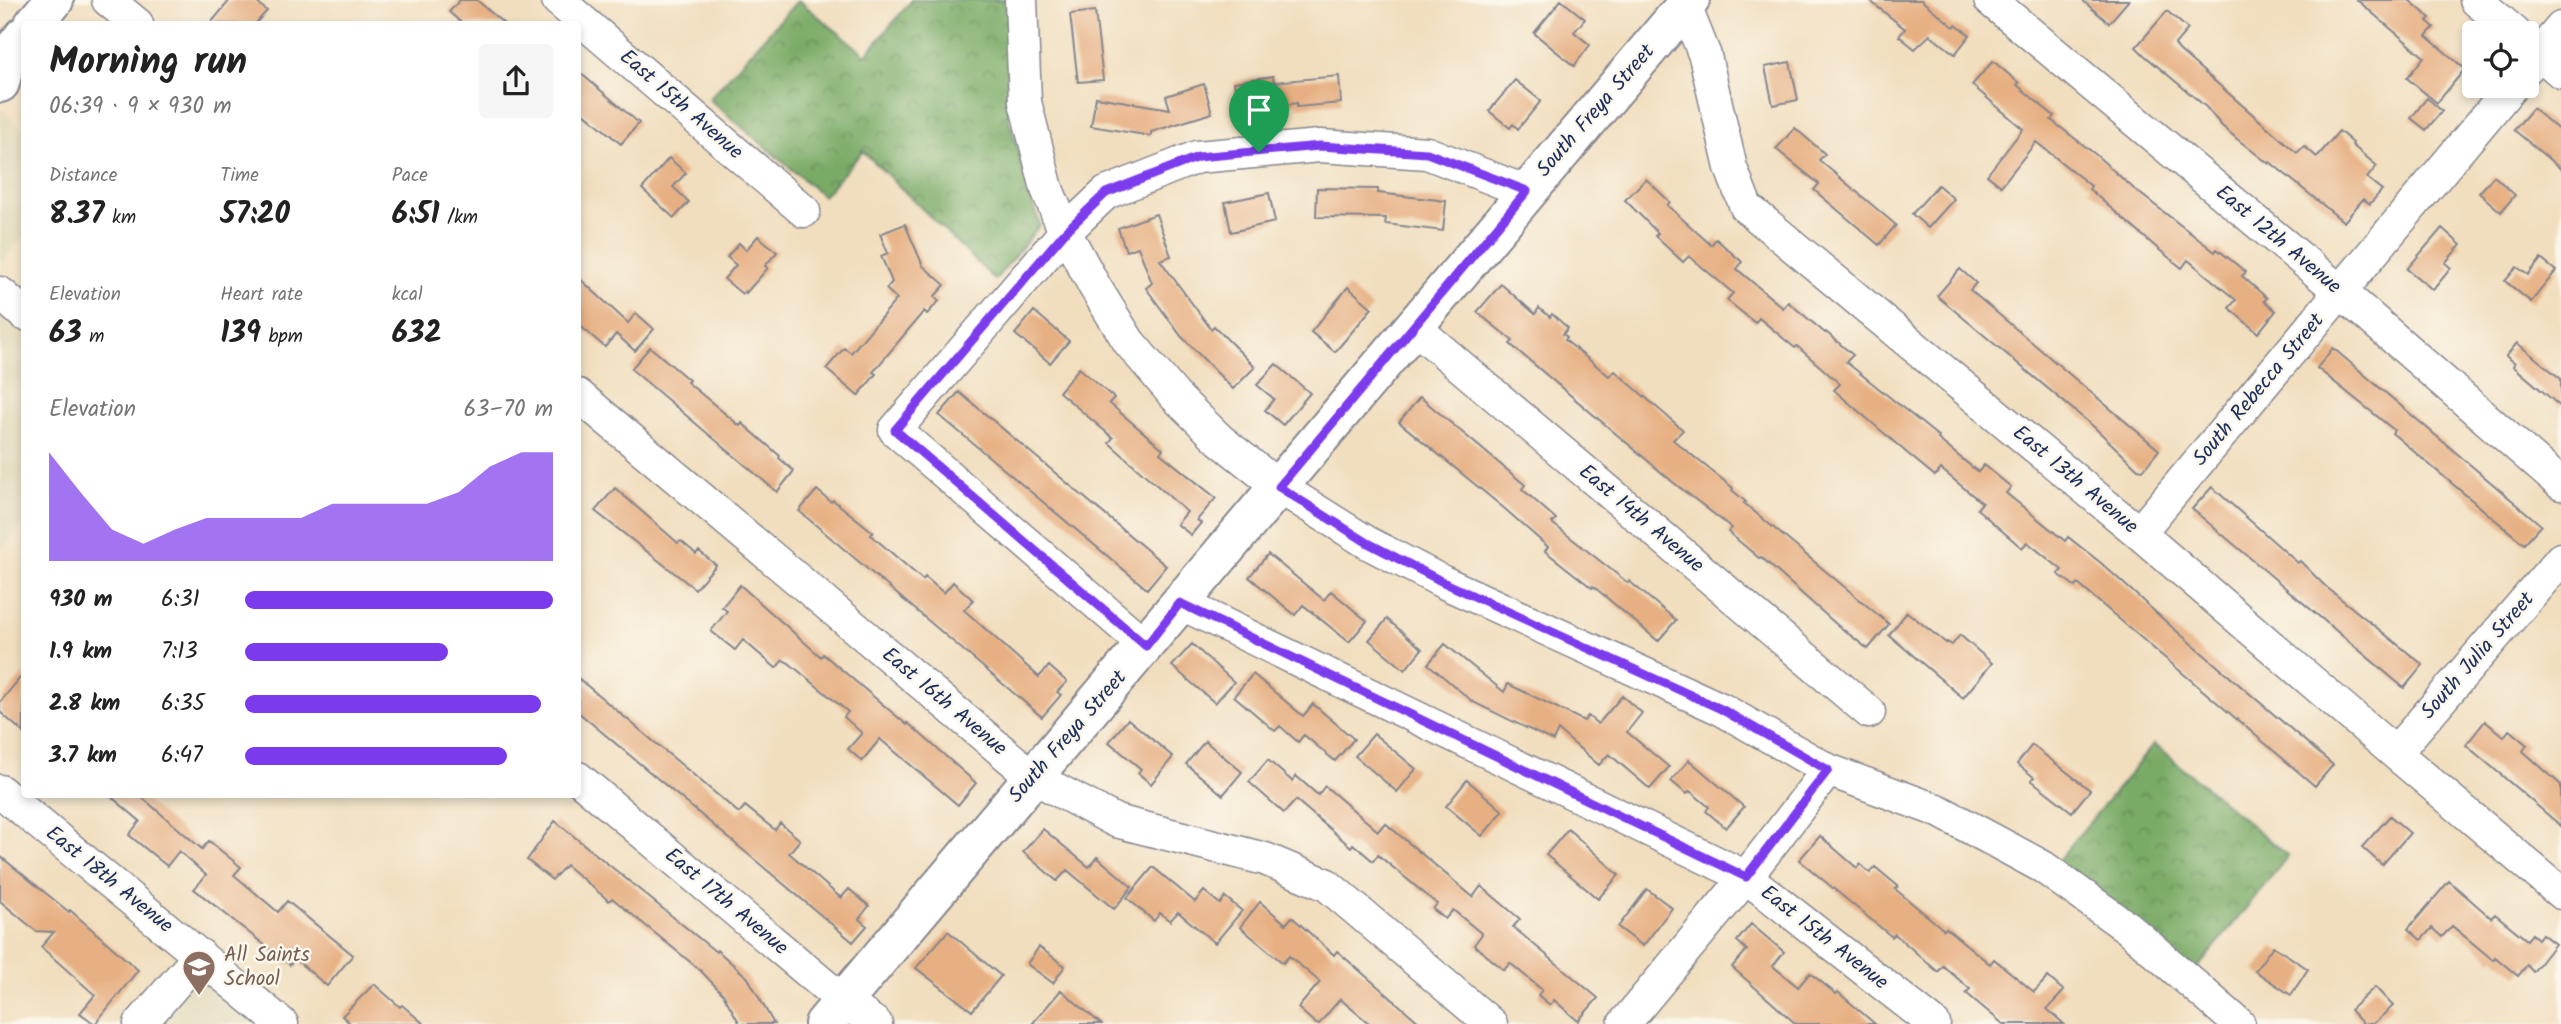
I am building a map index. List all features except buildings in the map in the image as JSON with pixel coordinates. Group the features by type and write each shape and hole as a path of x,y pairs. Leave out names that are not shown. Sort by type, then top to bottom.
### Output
{"main road":[{"path":"36,21 54,0"},
{"name":"South Freya Street","path":"834,1012 1688,3"}],"street":[{"path":"108,0 133,21"},
{"name":"East 15th Avenue","path":"558,0 804,211"},
{"path":"1021,0 1025,102 1047,189 1065,232 1129,342 1167,387 1220,440 1279,487 1368,543 1443,582 1721,709 1828,770 1939,811 2043,867 2128,928 2239,1024"},
{"name":"East 12th Avenue","path":"1990,0 2341,292 2561,484"},
{"path":"2476,0 2501,21"},
{"name":"East 13th Avenue","path":"1688,3 1705,56 1731,168 1746,207 2139,533 2561,893"},
{"path":"2539,59 2561,28"},
{"name":"South Rebecca Street","path":"2139,533 2502,98"},
{"path":"1146,646 895,430 1065,232 1106,193 1198,157 1320,146 1427,153 1527,191"},
{"path":"0,293 21,311"},
{"name":"East 14th Avenue","path":"1413,326 1869,712"},
{"name":"East 16th Avenue","path":"581,398 1033,777 1116,821 1265,859 1327,885 1491,1024"},
{"name":"South Julia Street","path":"2395,753 2561,559"},
{"name":"East 15th Avenue","path":"1180,603 1746,877 1934,1024"},
{"path":"1624,1024 1746,877 1828,770"},
{"name":"East 17th Avenue","path":"581,781 834,1012 876,1024"},
{"name":"East 18th Avenue","path":"0,791 282,1024"},
{"path":"140,1024 200,955"}],"shaded area":[{"path":"0,109 21,127 21,239 0,265"},
{"path":"0,309 21,327 21,525 0,551"},
{"name":"All Saints School","path":"194,969 259,1024 148,1024"}],"green space":[{"path":"798,0 866,55 912,0 1008,0 1009,120 1040,225 995,280 863,151 823,196 709,99"},
{"path":"2154,744 2288,856 2192,975 2056,863"}],"place":[{"name":"All Saints School","path":"199,997"}],"route":[{"path":"1320,146 1427,153 1527,191 1279,487 1368,543 1443,582 1721,709 1828,770 1746,877 1180,603 1146,646 895,430 1065,232 1106,193 1198,157 1259,152 1320,146"}]}
